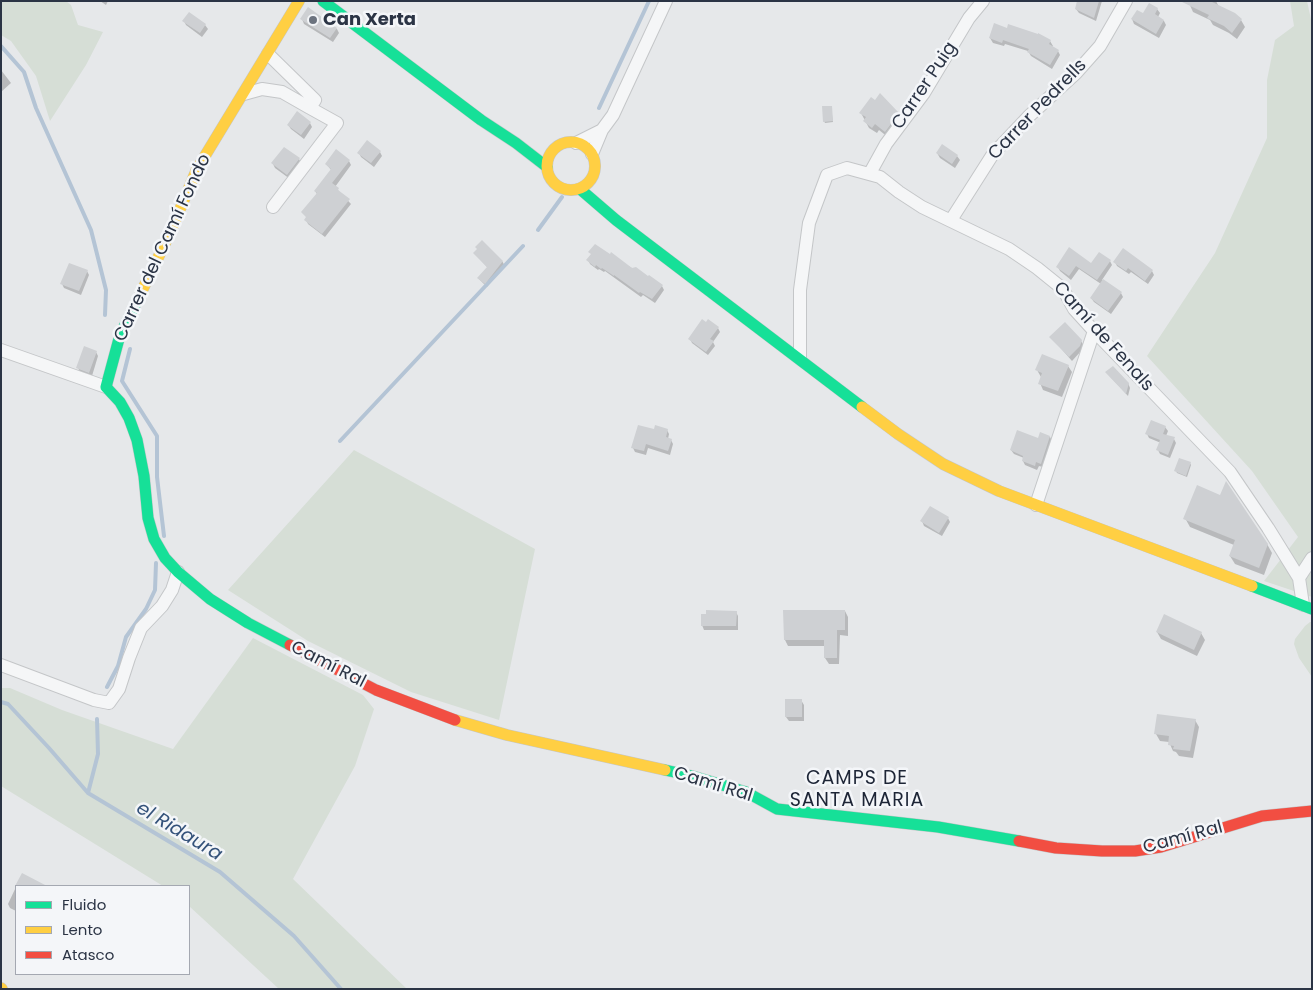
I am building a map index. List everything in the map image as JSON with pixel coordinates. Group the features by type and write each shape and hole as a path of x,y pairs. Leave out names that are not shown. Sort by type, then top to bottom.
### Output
{"street":[{"name":"Carrer del Camí Fondo","path":"106,387 120,335 166,241 197,169 300,1"},
{"path":"323,1 481,120 516,143 547,167"},
{"path":"592,154 602,130 613,115 666,1"},
{"name":"Carrer Puig","path":"870,173 886,144 924,93 969,18 983,1"},
{"name":"Carrer Pedrells","path":"951,220 993,154 1028,117 1076,73 1100,46 1126,1"},
{"path":"268,54 315,100 310,108"},
{"path":"244,94 262,89 282,92 337,123 273,207"},
{"path":"598,185 588,184 580,189 568,191 556,186 548,175 547,167 549,156 553,150 562,144 576,143 602,130"},
{"path":"516,143 553,150"},
{"path":"576,143 587,148 592,154 598,185 616,220"},
{"name":"Camí de Fenals","path":"800,358 800,290 809,224 827,175 847,168 880,177 922,207 1009,249 1063,289 1074,309 1094,331 1230,472 1299,578 1307,607"},
{"path":"580,189 616,220 898,434 943,464 999,491 1307,607"},
{"path":"1036,505 1094,331"},
{"path":"1,350 106,387 120,402 129,418 137,440 144,476 148,518 154,539 165,558 178,572 172,590 162,606 141,628 128,658 119,690 109,703 94,700 1,665"},
{"path":"1299,578 1312,558"},
{"name":"Camí Ral","path":"178,572 210,599 248,623 376,690 410,704 506,735 692,776 746,792 777,808 938,828 1056,848 1102,851 1135,851 1161,847 1262,816 1312,811"}],"shaded area":[{"path":"66,1 71,5 78,25 103,32 86,65 50,121 36,76 11,41 1,35 1,2"},
{"path":"1290,1 1307,1 1312,24 1312,597 1264,581 1298,537 1252,471 1147,356 1215,253 1267,138 1267,80 1275,40 1294,26"},
{"path":"354,450 535,549 499,720 411,692 308,641 228,590"},
{"path":"1312,622 1312,677 1299,658 1294,644 1295,639"},
{"path":"253,638 363,695 374,709 355,766 293,879 407,989 279,989 190,907 190,885 161,885 1,786 1,688 10,688 62,710 173,749"}],"building":[{"path":"1077,1 1099,1 1094,18 1075,9"},
{"path":"1180,1 1210,1 1235,13 1242,19 1232,33 1224,26 1207,18 1209,15"},
{"path":"1149,3 1158,8 1155,14 1164,20 1156,34 1131,19 1137,10 1143,13"},
{"path":"308,7 337,28 330,38 300,19"},
{"path":"189,12 206,24 200,33 182,21"},
{"path":"994,23 1007,28 1008,24 1038,33 1051,40 1049,44 1059,50 1050,65 1027,52 1029,49 1003,40 1002,43 989,38"},
{"path":"880,93 899,113 885,132 875,124 872,128 863,121 866,117 859,113 871,97 875,100"},
{"path":"822,106 832,106 833,121 823,122"},
{"path":"297,111 311,122 301,135 287,125"},
{"path":"367,140 381,151 371,163 357,153"},
{"path":"942,144 958,155 952,164 936,153"},
{"path":"284,147 300,158 287,175 271,163"},
{"path":"336,149 350,160 332,183 350,199 322,234 304,220 306,217 301,212 317,193 314,191 331,169 325,164"},
{"path":"482,240 503,261 485,284 477,278 487,267 473,253 477,249 475,247"},
{"path":"595,244 663,285 652,299 639,293 602,268 596,265 595,267 586,260 591,254 588,252"},
{"path":"1069,247 1091,263 1099,252 1111,260 1097,280 1076,266 1069,276 1056,267"},
{"path":"1123,248 1153,270 1145,281 1128,268 1126,271 1113,262"},
{"path":"69,263 88,270 79,291 60,284"},
{"path":"1103,279 1122,292 1108,311 1090,298"},
{"path":"702,319 706,322 708,319 719,327 710,339 714,341 706,352 688,339"},
{"path":"1065,322 1082,340 1080,346 1069,357 1049,337"},
{"path":"84,346 97,351 89,373 76,368"},
{"path":"1042,354 1069,365 1058,391 1038,384 1042,373 1035,370"},
{"path":"1113,366 1129,383 1126,394 1105,372"},
{"path":"1151,420 1166,426 1163,434 1175,437 1168,455 1156,450 1160,440 1145,434"},
{"path":"638,425 654,429 655,425 668,429 666,437 672,439 668,451 646,444 644,451 631,448"},
{"path":"1017,430 1038,438 1040,432 1050,436 1041,464 1036,462 1035,466 1022,461 1023,456 1010,450"},
{"path":"1179,458 1191,462 1186,476 1174,471"},
{"path":"1226,481 1268,544 1259,568 1229,556 1235,540 1183,519 1197,485 1220,495"},
{"path":"930,506 949,517 939,533 920,521"},
{"path":"706,610 737,611 736,626 701,626 701,614 706,614"},
{"path":"783,610 845,610 845,630 837,630 837,658 824,658 824,640 784,640"},
{"path":"1164,614 1202,632 1194,650 1156,632"},
{"path":"785,699 802,699 802,717 785,717"},
{"path":"1157,714 1196,719 1190,751 1173,749 1174,746 1168,745 1169,736 1154,734"},
{"path":"22,873 45,885 16,885"}],"waterway":[{"path":"599,108 649,1"},
{"path":"1,46 24,72 36,108 91,230 106,290 105,315"},
{"path":"538,230 562,197"},
{"path":"340,441 523,246"},
{"path":"130,349 122,381 157,436 157,477 164,536"},
{"path":"107,687 118,666 126,637 146,609 155,590 156,563"},
{"name":"el Ridaura","path":"1,702 8,704 88,793 220,872 294,936 341,989"},
{"path":"88,793 98,754 97,719"}],"traffic: fast":[{"path":"323,1 481,120 516,143 547,167"},
{"path":"580,189 616,220 862,407"},
{"path":"138,299 120,335 106,387 120,402 129,418 137,440 144,476 148,518 154,539 165,558 178,572 210,599 248,623 290,645"},
{"path":"1252,586 1312,609"},
{"path":"665,770 746,792 777,809 938,827 1019,841"}],"traffic: slow":[{"path":"138,299 170,233 197,169 299,1"},
{"path":"566,142 576,142 585,146 591,152 595,166 591,180 585,186 576,190 566,190 557,186 551,180 547,171 547,161 551,152 557,146 566,142"},
{"path":"862,407 943,464 999,491 1252,586"},
{"path":"455,720 507,735 665,770"}],"traffic: jam":[{"path":"290,645 376,690 455,720"},
{"path":"1019,841 1056,848 1135,851 1161,847 1262,816 1312,811"}],"place":[{"name":"Can Xerta","path":"313,20"}],"district":[{"name":"CAMPS DE SANTA MARIA","path":"857,790"}]}
